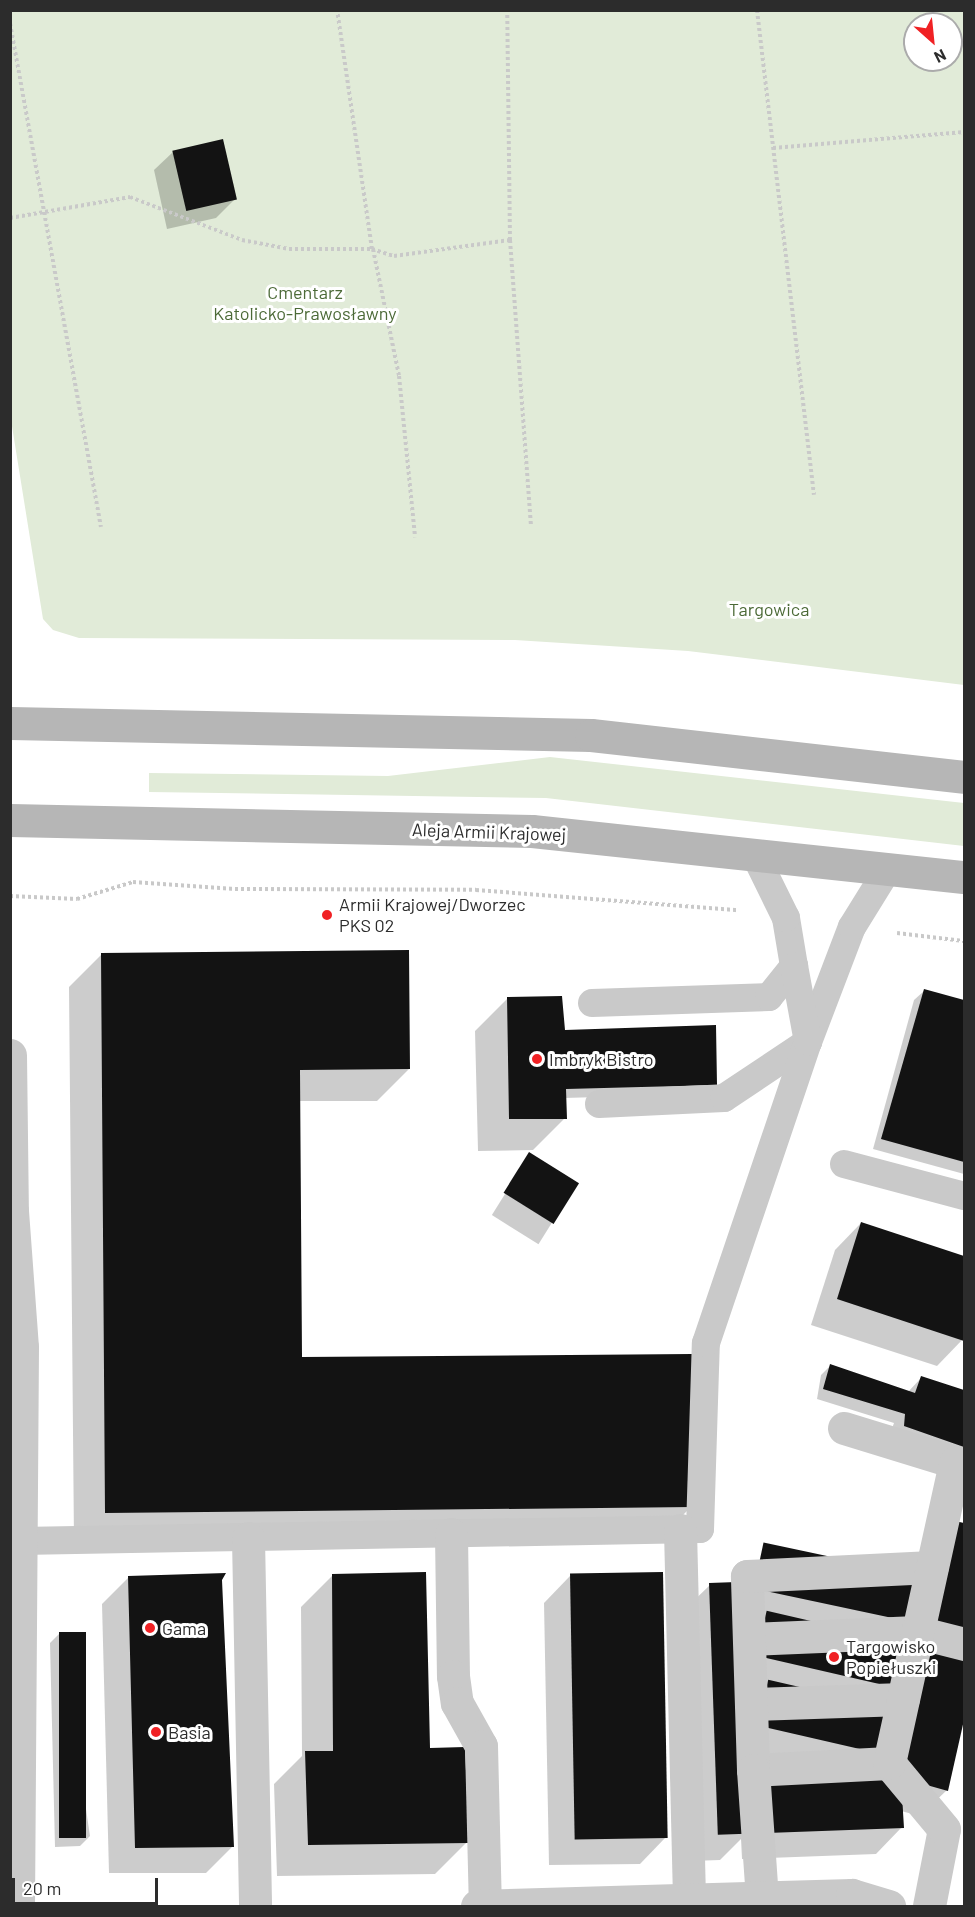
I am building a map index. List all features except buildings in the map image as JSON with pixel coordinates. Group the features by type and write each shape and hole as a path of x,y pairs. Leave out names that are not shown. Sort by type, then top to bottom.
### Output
{"main road":[{"path":"10,723 591,735 964,777"},
{"name":"Aleja Armii Krajowej","path":"10,820 532,831 964,877"}],"street":[{"path":"10,1055 11,1211 22,1347 20,1541 14,1709 18,1906"},
{"path":"844,1428 960,1463 932,1567 889,1763"},
{"path":"680,1530 689,1900"},
{"path":"451,1534 453,1676 457,1703 481,1746 485,1906"},
{"path":"248,1538 255,1906"},
{"path":"762,1898 753,1770 747,1576 932,1567"},
{"path":"749,1639 917,1632 964,1644"},
{"path":"751,1704 903,1699"},
{"path":"753,1770 889,1763"},
{"path":"889,1763 944,1829 929,1906"},
{"path":"477,1906 762,1898 857,1902 889,1906"}],"lane":[{"path":"755,855 786,918 808,1042"},
{"path":"20,1541 700,1529 706,1343 808,1042 852,927 888,869"},
{"path":"592,1003 769,997 794,966"},
{"path":"599,1104 724,1098 808,1042"},
{"path":"844,1164 964,1196"}],"path":[{"path":"337,10 372,249 399,376 415,537"},
{"path":"507,10 510,240 531,524"},
{"path":"758,10 772,148 814,495"},
{"path":"10,23 41,213 101,527"},
{"path":"772,148 964,132"},
{"path":"10,218 129,197 242,240 290,249 372,249 394,256 510,240"},
{"path":"10,896 77,899 133,882 235,889 476,890 786,918"},
{"path":"852,927 964,941"}],"green space":[{"name":"Cmentarz Katolicko-Prawosławny","path":"10,11 964,11 964,685 688,651 515,640 79,638 53,630 43,619 11,420"},
{"path":"550,757 964,803 964,846 546,798 149,792 149,773 388,776"}],"place":[{"name":"Armii Krajowej/Dworzec PKS 02","path":"327,915"},
{"name":"Imbryk Bistro","path":"537,1059"},
{"name":"Gama","path":"150,1628"},
{"name":"Targowisko Popiełuszki","path":"834,1657"},
{"name":"Basia","path":"156,1732"}],"park label":[{"name":"Targowica","path":"769,609"}]}
